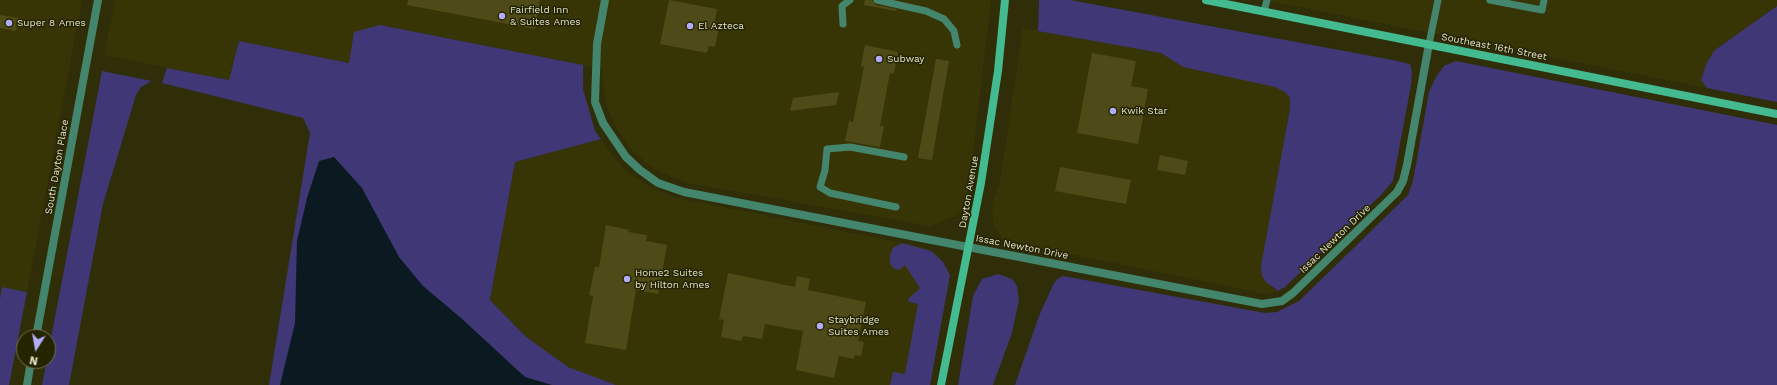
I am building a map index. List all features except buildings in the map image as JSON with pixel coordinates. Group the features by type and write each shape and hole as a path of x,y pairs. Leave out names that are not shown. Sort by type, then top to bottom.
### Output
{"main road":[{"name":"Dayton Avenue","path":"941,385 970,246 981,183 998,71 1005,0"},
{"name":"Southeast 16th Street","path":"1206,0 1777,114"}],"street":[{"name":"South Dayton Place","path":"37,329 98,0"},
{"name":"Issac Newton Drive","path":"605,0 597,44 595,102 603,123 613,140 640,170 658,182 684,192 970,246 1262,304 1282,301 1293,293 1397,192 1403,181 1407,165 1429,44"},
{"path":"27,385 30,369"}],"lane":[{"path":"843,24 842,6 850,0"},
{"path":"877,0 926,11 944,19 954,31 957,46"},
{"path":"1264,11 1267,0"},
{"path":"1429,44 1438,0"},
{"path":"1490,0 1542,10 1544,0"},
{"path":"896,207 830,193 820,187 825,170 827,148 850,147 904,157"}],"shaded area":[{"path":"0,0 82,0 27,292 2,287 0,299"},
{"path":"115,0 991,0 969,187 960,214 930,226 688,183 667,175 648,165 630,148 618,131 608,109 603,86 603,69 380,25 349,63 239,41 229,80 104,55"},
{"path":"1039,0 1070,0 1410,64 1412,72 1411,85 1393,181 1381,195 1285,287 1278,291 1266,282 1262,276 1261,266 1290,109 1290,98 1285,92 1275,87 1183,67 1161,53 1038,31"},
{"path":"1265,0 1777,0 1777,6 1715,50 1701,80 1707,88"},
{"path":"1777,6 1777,102 1707,88 1701,80 1707,62 1715,50"},
{"path":"380,25 583,65 583,89 595,131 601,139 515,162 490,300 525,336 568,367 616,385 269,385 310,133 303,118 162,83 167,68 229,80 239,41 349,63 354,32"},
{"path":"1023,28 1161,53 1183,67 1275,87 1285,91 1290,98 1290,109 1262,276 1271,287 1278,291 1266,294 1011,242 1002,238 993,223 992,205 1000,182"},
{"path":"1456,61 1777,125 1777,385 1015,385 1039,316 1053,285 1057,279 1063,276 1265,313 1277,312 1299,301 1408,195 1413,181 1429,92 1436,77 1444,66"},
{"path":"102,71 152,81 141,87 136,95 103,204 69,385 42,385 45,369 56,369 56,329 53,329"},
{"path":"601,139 612,155 628,173 651,187 674,197 922,247 938,255 950,275 930,385 616,385 568,367 525,336 490,300 515,162"},
{"path":"334,157 362,188 399,257 423,286 461,318 525,377 552,385 280,385 295,323 297,241 307,198 319,161"},
{"path":"902,243 931,251 943,262 950,275 930,385 890,385 893,372 905,374 918,304 909,302 908,299 920,288 905,265 899,270 893,268 890,263 890,255 893,248"},
{"path":"998,274 1012,279 1017,286 1019,300 1012,333 993,385 958,385 973,296 982,279"},
{"path":"2,287 27,292 20,329 16,329 16,349 9,385 0,385 0,299"}],"place":[{"name":"Fairfield Inn & Suites Ames","path":"502,16"},
{"name":"Super 8 Ames","path":"9,23"},
{"name":"El Azteca","path":"690,26"},
{"name":"Subway","path":"879,59"},
{"name":"Kwik Star","path":"1113,111"},
{"name":"Home2 Suites by Hilton Ames","path":"627,279"},
{"name":"Staybridge Suites Ames","path":"820,326"}]}
